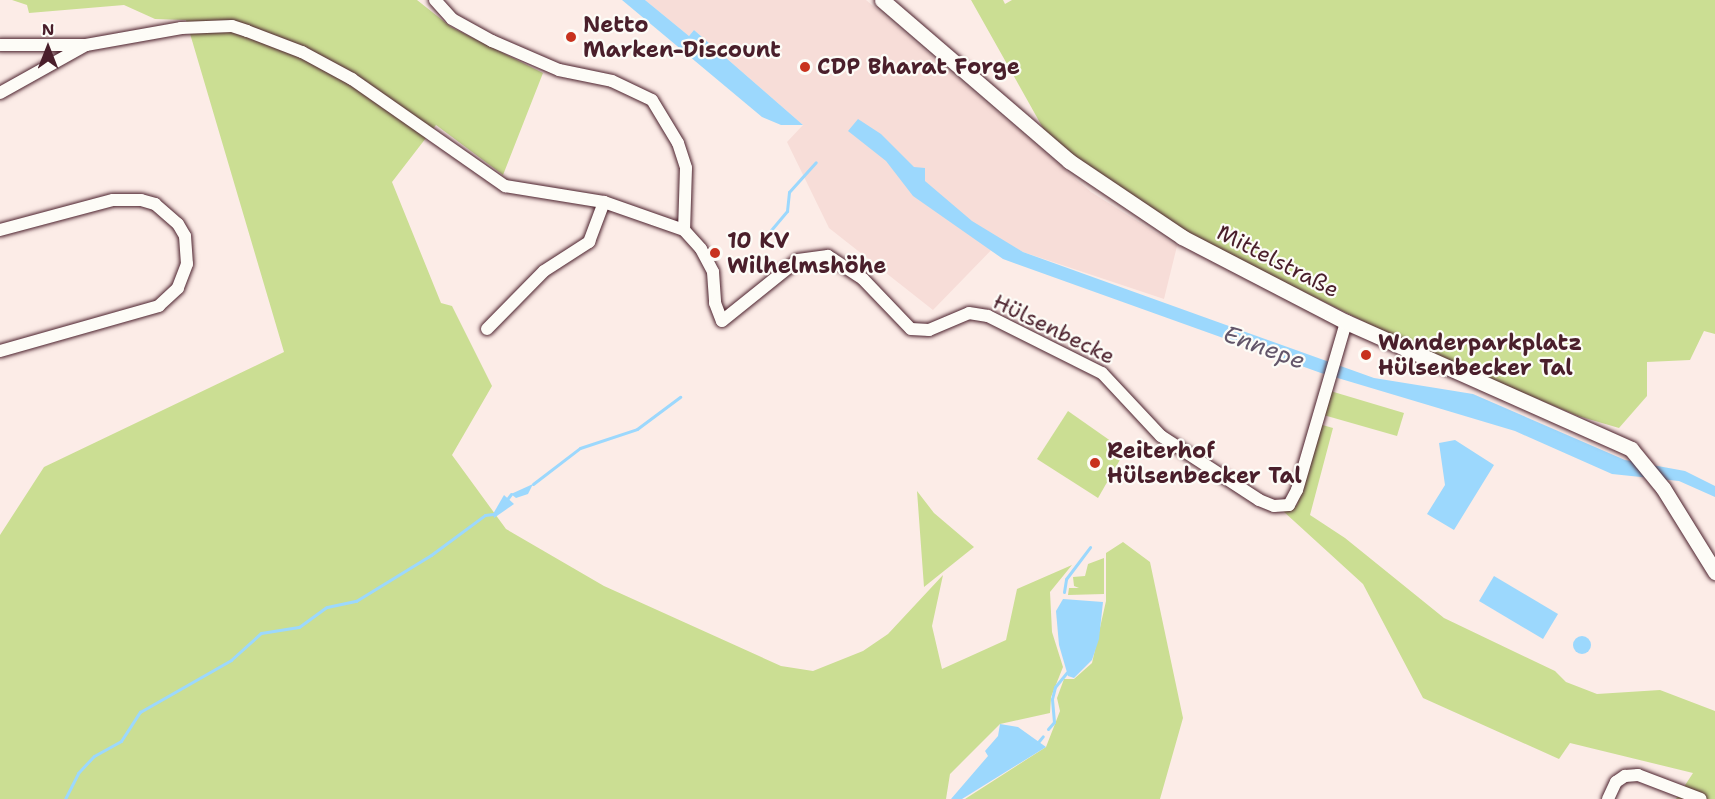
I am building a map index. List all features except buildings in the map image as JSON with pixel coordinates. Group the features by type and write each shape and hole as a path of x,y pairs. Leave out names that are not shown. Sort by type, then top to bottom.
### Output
{"street":[{"path":"0,45 86,45 181,28 232,26 302,52 352,80 505,186 604,202 684,230 686,168 678,143 652,100 612,81 559,70 492,41 452,19 435,0"},
{"name":"Mittelstraße","path":"882,0 1069,161 1124,201 1182,237 1346,322 1612,440 1644,461 1715,572"},
{"path":"0,93 86,45"},
{"path":"0,230 113,200 141,200 155,204 178,224 185,236 187,264 178,288 159,306 0,351"},
{"path":"487,329 544,271 589,242 604,202"},
{"name":"Hülsenbecke","path":"684,230 701,249 713,272 715,303 722,321 798,260 828,256 863,279 911,328 929,330 969,313 988,316 1102,373 1161,436 1259,500 1274,506 1289,505 1297,490 1325,387 1346,322"},
{"path":"1608,799 1616,782 1625,776 1638,775 1701,799"}],"shaded area":[{"name":"CDP Bharat Forge","path":"645,0 866,0 1091,192 1177,246 1164,299 1023,252 1001,240 933,310 829,228 787,142 803,125 694,30 689,36"}],"green space":[{"path":"12,0 417,0 451,27 543,73 503,175 436,125 392,182 441,303 452,306 492,386 452,455 506,529 604,586 781,666 813,671 863,651 888,634 943,575 932,626 942,669 1006,640 1017,589 1072,565 1050,592 1052,632 1063,667 1051,697 1050,713 1000,724 950,774 946,799 0,799 0,535 44,467 284,352 186,20 155,19 124,5 29,13 27,5"},
{"path":"971,0 1003,0 1005,4 1012,0 1715,0 1715,334 1704,331 1690,360 1647,362 1647,396 1619,428 1578,416 1421,350 1184,232 1108,183 1048,137"},
{"path":"1327,390 1404,413 1397,436 1320,414"},
{"path":"1068,411 1125,451 1098,498 1037,459"},
{"path":"1319,424 1333,428 1310,515 1345,538 1444,618 1555,671 1566,682 1597,694 1660,690 1715,711 1715,799 1676,799 1693,773 1570,743 1559,759 1423,698 1363,584 1283,511 1297,505"},
{"path":"917,491 934,513 974,547 924,587"},
{"path":"1123,542 1150,562 1183,718 1160,799 965,799 1046,747 1060,711 1057,698 1064,679 1074,679 1092,663 1106,601 1106,553"},
{"path":"1104,558 1104,594 1068,595 1069,588 1079,588 1074,586 1073,577 1085,576 1088,564"}],"water":[{"path":"622,0 645,0 689,36 694,30 803,125 781,125 762,117"},
{"name":"Ennepe","path":"858,119 881,134 914,167 925,168 925,181 972,221 1023,252 1374,378 1473,394 1625,460 1685,471 1715,486 1715,497 1679,481 1612,474 1515,431 1321,373 1003,259 913,196 886,161 848,131"},
{"path":"1455,440 1494,465 1454,530 1427,514 1445,485 1439,443"},
{"path":"533,484 528,494 516,498 511,494"},
{"path":"504,495 514,504 494,518 493,514"},
{"path":"1494,576 1558,614 1543,639 1479,601"},
{"path":"1063,599 1103,602 1099,639 1092,660 1074,678 1068,676 1059,645 1056,611"},
{"path":"1578,636 1586,636 1591,641 1589,652 1578,654 1573,649 1573,641"},
{"path":"1000,724 1018,727 1046,747 962,799 951,799 988,756 985,751 998,736"}],"waterway":[{"path":"766,236 787,211 789,192 816,162"},
{"path":"533,484 580,448 637,429 680,397"},
{"path":"508,498 511,494"},
{"path":"65,799 78,773 94,756 121,741 140,712 231,660 261,633 299,627 327,607 356,601 431,555 485,515 493,514"},
{"name":"Hülsenbecke","path":"1064,592 1066,579 1090,547"},
{"name":"Hülsenbecke","path":"1048,729 1054,722 1052,699 1055,687 1067,672"},
{"name":"Hülsenbecke","path":"1039,741 1043,736"}],"place":[{"name":"Netto Marken-Discount","path":"571,37"},
{"name":"CDP Bharat Forge","path":"805,67"},
{"name":"10 KV Wilhelmshöhe","path":"715,253"},
{"name":"Wanderparkplatz Hülsenbecker Tal","path":"1366,355"},
{"name":"Reiterhof Hülsenbecker Tal","path":"1095,463"}]}
